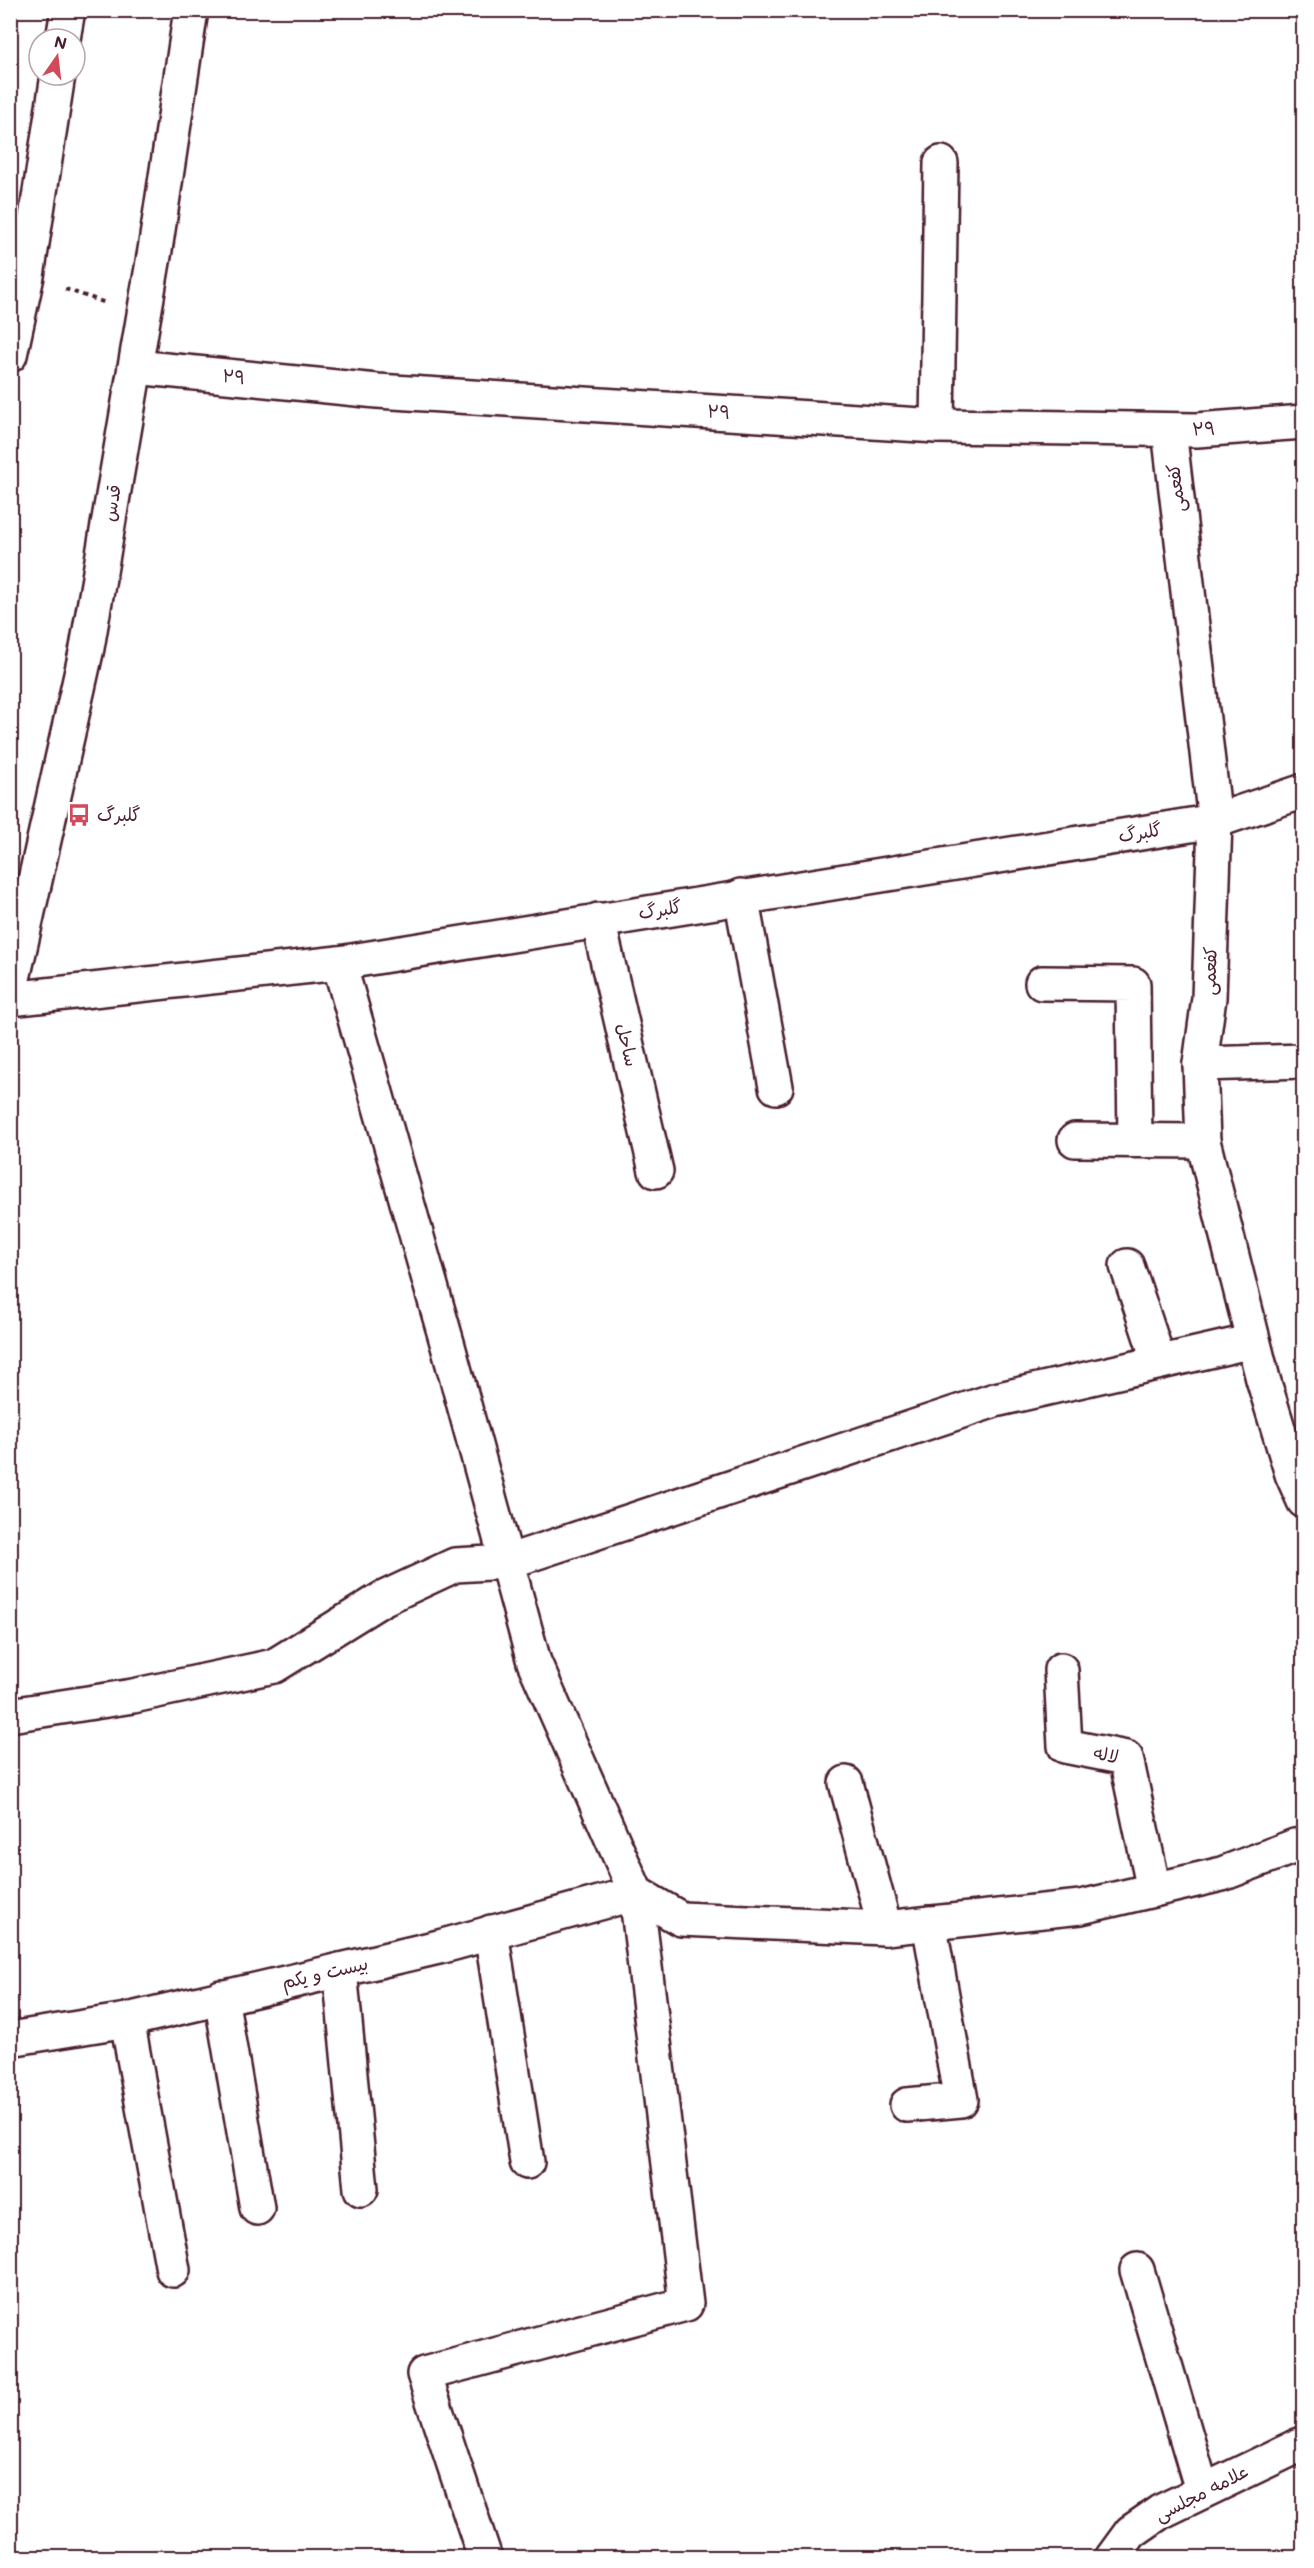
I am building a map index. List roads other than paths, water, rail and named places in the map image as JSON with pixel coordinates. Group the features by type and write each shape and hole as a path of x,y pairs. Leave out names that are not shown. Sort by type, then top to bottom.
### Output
{"street":[{"path":"65,27 68,10"},
{"name":"قدس","path":"10,992 87,648 144,315 191,10"},
{"path":"10,355 27,276 56,87"},
{"path":"937,426 941,163"},
{"name":"۲۹","path":"135,367 377,391 937,426 1197,430 1304,422"},
{"name":"کفعمی","path":"1169,430 1215,821 1209,998 1200,1064 1203,1141 1253,1341 1300,1482"},
{"name":"گلبرگ","path":"10,999 339,963 741,896 1215,821 1304,791"},
{"path":"741,896 776,1087"},
{"name":"ساحل","path":"598,920 656,1171"},
{"path":"339,963 534,1662 636,1893 686,2304 424,2374 485,2558"},
{"path":"1042,983 1133,984 1135,1140"},
{"path":"1200,1064 1304,1061"},
{"path":"1075,1140 1203,1141"},
{"path":"1127,1266 1159,1362"},
{"path":"10,1715 133,1696 274,1666 382,1599 455,1564 507,1562 995,1400 1253,1341"},
{"name":"لاله","path":"1061,1670 1065,1746 1126,1758 1154,1890"},
{"path":"846,1783 885,1928"},
{"path":"636,1893 681,1919 885,1928 1081,1906 1222,1874 1295,1846 1304,1845"},
{"name":"بیست و یکم","path":"10,2039 126,2020 443,1946 636,1893"},
{"path":"907,2105 961,2100 929,1923"},
{"path":"491,1932 527,2162"},
{"path":"340,1970 361,2189"},
{"path":"221,1997 257,2208"},
{"path":"126,2020 173,2270"},
{"path":"1137,2270 1202,2490"},
{"name":"علامه مجلسی","path":"1112,2558 1131,2532 1160,2512 1202,2490 1304,2444"}],"place":[{"name":"گلبرگ","path":"79,815"}]}
